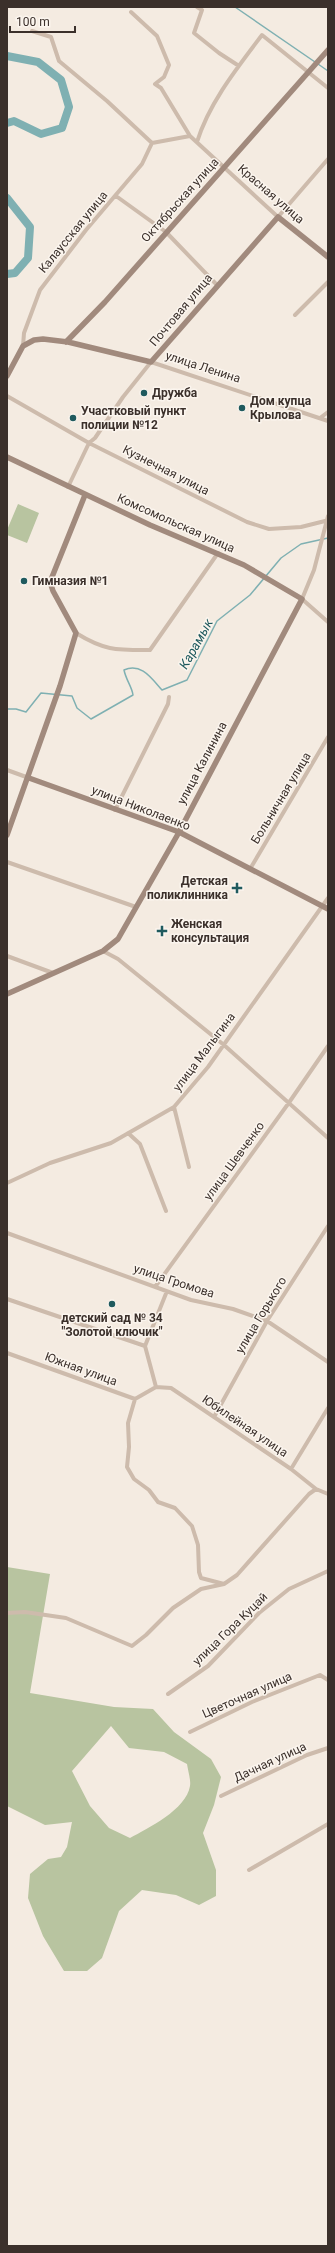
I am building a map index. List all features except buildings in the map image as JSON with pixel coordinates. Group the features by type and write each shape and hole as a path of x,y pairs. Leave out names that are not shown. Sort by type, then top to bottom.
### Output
{"main road":[{"name":"Октябрьская улица","path":"66,342 105,302 328,50"},
{"name":"Красная улица","path":"278,217 328,257"},
{"name":"Почтовая улица","path":"151,362 278,217"},
{"name":"улица Ленина","path":"23,346 38,339 66,342 151,362"},
{"name":"Калаусская улица","path":"7,376 23,346"},
{"name":"Комсомольская улица","path":"7,457 68,487 244,565 302,600"},
{"path":"7,835 29,778 54,705 76,633 53,592 50,582 86,495"},
{"name":"улица Калинина","path":"7,993 103,951 118,939 302,600"},
{"name":"улица Николаенко","path":"29,778 115,810 170,828 324,908"},
{"name":"улица Николаенко","path":"177,832 324,908 328,913"},
{"path":"52,973 102,949 116,937 135,907"}],"street":[{"path":"197,7 202,10 194,33 218,53 239,66"},
{"name":"Красная улица","path":"131,12 156,36 169,65 164,76 155,84 161,88 190,136 278,217"},
{"path":"32,31 51,38 59,60 107,101 152,143 190,136"},
{"path":"197,142 203,122 239,66 262,35 328,88"},
{"name":"Калаусская улица","path":"23,346 24,333 40,290 86,230 142,164 152,143"},
{"name":"Почтовая улица","path":"278,217 328,159"},
{"path":"116,196 166,232 217,285"},
{"path":"295,315 328,282"},
{"name":"Почтовая улица","path":"68,487 90,443 123,397 151,362"},
{"name":"улица Ленина","path":"151,362 328,420"},
{"name":"Кузнечная улица","path":"7,396 90,443 247,522 269,529 301,527 325,521"},
{"path":"320,418 328,412"},
{"path":"325,521 328,516"},
{"name":"улица Калинина","path":"302,600 314,570 325,521"},
{"path":"76,633 93,644 113,650 150,650 218,553"},
{"name":"Комсомольская улица","path":"302,600 328,622"},
{"path":"115,810 168,704 169,697"},
{"name":"Больничная улица","path":"250,869 328,737"},
{"name":"улица Николаенко","path":"7,770 29,778"},
{"path":"7,862 135,907"},
{"name":"улица Малыгина","path":"7,1183 50,1163 111,1143 174,1107 194,1086 324,908 328,898"},
{"path":"103,951 118,959 224,1045 288,1104 328,1138"},
{"path":"7,956 52,973"},
{"name":"улица Шевченко","path":"155,1286 288,1104 328,1046"},
{"path":"174,1107 188,1166"},
{"path":"128,1133 140,1144 166,1211"},
{"name":"улица Горького","path":"214,1417 267,1320 328,1226"},
{"name":"улица Громова","path":"7,1233 191,1300 233,1309 267,1320 328,1362"},
{"path":"167,1291 145,1346 156,1387 135,1399 128,1423 129,1447 127,1467 134,1479 149,1490 158,1502 175,1508 192,1526 196,1535 199,1572 201,1578 224,1584"},
{"path":"7,1298 145,1346"},
{"name":"Южная улица","path":"7,1353 135,1399"},
{"name":"Юбилейная улица","path":"156,1387 171,1388 291,1469 316,1489 328,1494"},
{"path":"291,1469 328,1408"},
{"path":"7,1613 25,1612 66,1618 132,1646 146,1635 173,1608 201,1589 224,1584 237,1575 309,1494 316,1489"},
{"name":"улица Гора Куцай","path":"168,1694 208,1666 259,1613 289,1589 328,1571"},
{"name":"Цветочная улица","path":"190,1732 252,1702 312,1678 320,1675 328,1680"},
{"name":"Дачная улица","path":"221,1796 307,1755 328,1748"},
{"path":"249,1870 328,1824"}],"green space":[{"path":"18,504 39,513 27,543 7,535 7,530"},
{"path":"7,1567 50,1574 30,1693 114,1707 153,1709 174,1732 211,1759 221,1777 214,1805 203,1833 216,1870 216,1896 199,1905 176,1895 142,1890 119,1911 102,1958 87,1971 64,1971 43,1936 28,1898 30,1874 48,1859 61,1857 67,1847 72,1822 45,1825 7,1806","holes":["111,1726 129,1748 164,1752 187,1764 190,1778 190,1786 187,1795 181,1803 165,1817 130,1838 109,1828 90,1806 72,1771"]}],"waterway":[{"path":"235,7 315,62"},
{"path":"7,56 38,62 61,80 69,107 62,128 41,134 14,121 7,123"},
{"path":"318,64 328,71"},
{"path":"7,198 30,227 28,258 15,273 7,274"},
{"name":"Карамык","path":"7,709 16,709 26,712 41,693 72,696 77,708 91,719 133,695 124,670 130,668 141,670 146,673 162,690 187,680 217,621 250,595 281,558 301,544 328,538"}],"place":[{"name":"Дружба","path":"144,393"},
{"name":"Дом купца Крылова","path":"242,408"},
{"name":"Участковый пункт полиции №12","path":"73,418"},
{"name":"Гимназия №1","path":"24,581"},
{"name":"Детская поликлинника","path":"237,888"},
{"name":"Женская консультация","path":"162,931"},
{"name":"детский сад № 34 \"Золотой ключик\"","path":"112,1304"}]}
